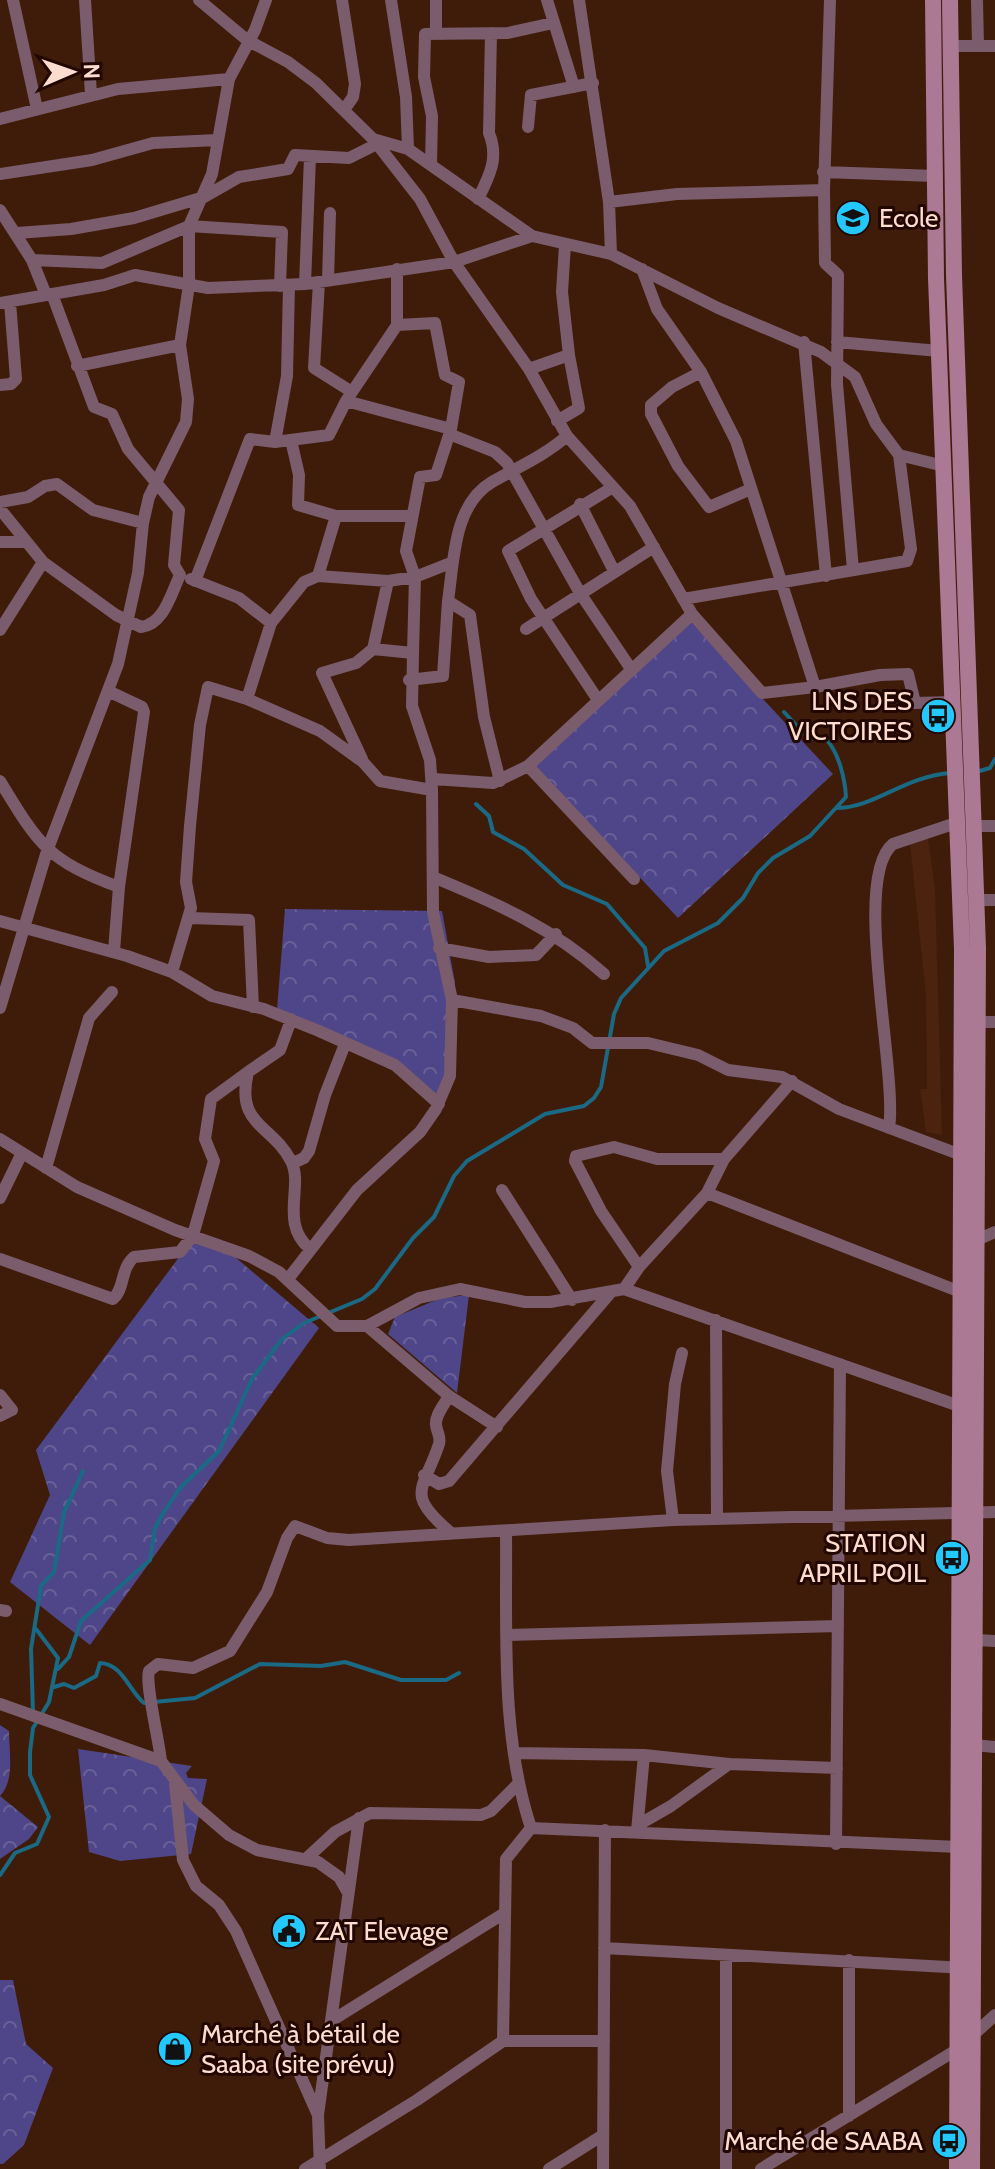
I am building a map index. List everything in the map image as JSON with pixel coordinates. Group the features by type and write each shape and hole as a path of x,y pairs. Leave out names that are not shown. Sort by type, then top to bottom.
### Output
{"street":[{"path":"13,0 37,109"},
{"path":"85,0 91,94"},
{"path":"199,0 247,40 288,62 375,141 420,199 454,262 529,369 567,436 637,516 692,614 762,693 908,674 915,703 954,702"},
{"path":"0,1008 47,851 108,691 128,622 138,573 143,523 155,484 181,434 187,415 187,384 180,345 189,285 189,226 204,197 229,79 255,30 266,0"},
{"path":"342,0 355,84 353,97 344,110"},
{"path":"391,0 406,97 408,149"},
{"path":"436,0 436,33"},
{"path":"830,0 823,172 825,263 838,275 838,409 853,570"},
{"path":"933,0 939,351 954,702 965,765"},
{"path":"950,0 965,765 978,1022 961,1155 962,1407 976,1640 965,1968 965,2044 972,2169"},
{"path":"977,0 978,45"},
{"path":"574,87 553,23 550,2 579,2 609,202 611,254"},
{"path":"431,165 432,116 424,77 422,39 426,33 491,33 553,23"},
{"path":"478,199 494,164 495,144 489,133 491,33"},
{"path":"950,46 995,46"},
{"path":"0,119 91,94 191,80 229,79"},
{"path":"528,127 529,96 593,83"},
{"path":"0,174 92,160 153,143 217,140"},
{"path":"17,233 71,229 134,218 204,197 239,177 288,169 293,156 349,158 375,141 408,149 532,236 611,254 718,308 804,342 838,364 862,388 876,424 899,455 906,494 909,556 903,563 683,599"},
{"path":"305,284 310,157"},
{"path":"823,172 935,176"},
{"path":"609,202 677,194 824,190"},
{"path":"0,210 17,233 49,295 94,407 112,414 128,449 179,510 174,565 180,575 239,598 271,623"},
{"path":"330,213 314,368 349,396 450,431 498,454 513,471 580,593 631,669"},
{"path":"32,260 102,263 189,226 283,232 287,376 275,442"},
{"path":"0,385 11,384 16,379 5,303 104,285 135,275 189,285 238,289 305,284 454,262 532,236"},
{"path":"557,421 578,410 562,292 565,245"},
{"path":"195,581 250,439 275,442 329,435 349,396 397,325 397,269"},
{"path":"642,269 657,309 701,372 736,441 815,687"},
{"path":"288,1279 357,1190 420,1132 439,1104 451,1068 452,1000 433,912 429,755 412,706 409,680 413,653 415,577 406,551 410,516 420,477 436,475 450,431 459,382 446,376 436,324 397,325"},
{"path":"804,342 826,576"},
{"path":"837,342 939,351"},
{"path":"77,366 180,345"},
{"path":"529,369 569,355"},
{"path":"701,372 660,395 651,405 651,414 678,466 709,507 751,489"},
{"path":"409,680 443,676 453,562 460,525 473,498 490,483 567,436"},
{"path":"291,440 299,475 298,505 336,516 410,516"},
{"path":"899,455 944,466"},
{"path":"0,502 28,497 45,486 57,484 93,510 143,523"},
{"path":"598,700 543,617 508,551 580,504 613,487"},
{"path":"580,504 614,571"},
{"path":"0,509 43,562 128,622 141,627 155,622 180,575"},
{"path":"318,576 336,516"},
{"path":"0,542 24,542"},
{"path":"526,629 654,547"},
{"path":"0,630 43,562"},
{"path":"247,699 271,623 304,582 318,576 388,581 415,577 453,562"},
{"path":"363,762 322,677 325,671 362,660 373,649 388,581"},
{"path":"448,601 470,615 484,717 500,781"},
{"path":"172,972 192,904 186,882 205,691 208,687 217,687 320,731 363,762 380,781 475,785 500,781 528,766 692,614"},
{"path":"373,649 413,653"},
{"path":"108,691 142,707 144,712 119,887 114,951"},
{"path":"528,766 634,879"},
{"path":"0,781 47,851 79,871 119,887"},
{"path":"965,1968 959,1847 979,1239 977,900 967,824"},
{"path":"889,1128 891,1097 879,1003 876,893 880,868 893,844 967,824 995,826"},
{"path":"433,877 508,908 556,934 604,974"},
{"path":"977,900 995,900"},
{"path":"190,918 249,920 253,1007"},
{"path":"0,921 114,951 172,972 212,996 291,1020 395,1065 439,1104"},
{"path":"439,948 489,957 536,955 556,934"},
{"path":"46,1168 89,1018 112,992"},
{"path":"452,1000 541,1016 573,1028 592,1043 648,1043 698,1055 728,1070 792,1081 839,1109 961,1155"},
{"path":"0,1259 113,1299 120,1291 124,1270 134,1257 180,1252 193,1235 214,1161 205,1139 211,1099 280,1050 291,1020"},
{"path":"293,1163 304,1158 309,1151 325,1095 345,1044"},
{"path":"248,1072 245,1095 250,1116 293,1163 297,1235 310,1249"},
{"path":"424,1475 439,1484 449,1481 707,1193 724,1159 792,1081"},
{"path":"0,1139 77,1187 249,1256 288,1279 333,1324 367,1326 419,1298 460,1289 525,1302 572,1300 618,1291 716,1320 962,1407"},
{"path":"639,1267 601,1211 575,1161 576,1156 614,1147 657,1159 724,1159"},
{"path":"0,1198 22,1153"},
{"path":"502,1190 572,1300"},
{"path":"707,1193 963,1293"},
{"path":"979,1239 995,1232"},
{"path":"716,1320 717,1519"},
{"path":"367,1326 449,1396 497,1427"},
{"path":"673,1520 667,1471 675,1384 682,1353"},
{"path":"836,1844 840,1364"},
{"path":"0,1395 12,1410 0,1416"},
{"path":"449,1396 436,1423 440,1441 424,1475 424,1505 450,1532"},
{"path":"347,1891 330,1869 307,1858 257,1850 242,1844 194,1805 161,1761 156,1715 148,1691 149,1671 158,1664 196,1667 230,1651 267,1592 292,1528 300,1526 334,1540 673,1520 995,1512"},
{"path":"506,1531 507,1635 514,1753 518,1784 531,1828"},
{"path":"507,1635 838,1626"},
{"path":"976,1640 995,1641"},
{"path":"0,1704 161,1761"},
{"path":"974,1745 995,1747"},
{"path":"514,1753 644,1755 729,1764 837,1768"},
{"path":"638,1829 644,1755"},
{"path":"638,1829 729,1764"},
{"path":"175,1780 183,1860 196,1886 219,1905 236,1931 318,2115"},
{"path":"307,1858 335,1832 359,1818 380,1812 481,1815 491,1811 518,1784"},
{"path":"314,2167 318,2115 359,1818"},
{"path":"531,1828 638,1829 836,1844 959,1847"},
{"path":"503,2041 506,1859 531,1828"},
{"path":"603,2169 605,1830"},
{"path":"331,2021 503,1914"},
{"path":"604,1948 965,1968"},
{"path":"726,1956 726,2169"},
{"path":"849,1960 849,2116"},
{"path":"761,2169 965,2044 995,2015"},
{"path":"314,2167 503,2041 604,2041"},
{"path":"957,2169 965,2044"},
{"path":"549,2169 603,2135"}],"shaded area":[{"path":"927,833 935,888 942,1135 926,1132 920,1089 927,1089 926,995 909,835"}],"green space":[{"path":"688,619 833,774 678,918 533,764"},
{"path":"285,909 442,911 455,983 451,1048 438,1100 394,1059 277,1010"},
{"path":"191,1241 235,1257 319,1328 90,1645 10,1582 50,1495 36,1450"},
{"path":"469,1295 457,1393 388,1334 395,1317 441,1298"},
{"path":"0,1725 9,1731 10,1765 8,1782 0,1796"},
{"path":"78,1749 192,1766 186,1773 188,1778 207,1779 191,1854 120,1861 89,1852"},
{"path":"0,1796 38,1827 29,1839 0,1859"},
{"path":"0,1980 13,1980 26,2044 53,2068 24,2145 3,2164 0,2164"}],"waterway":[{"path":"58,1669 69,1657 81,1621 150,1560 155,1528 162,1515 180,1488 219,1451 252,1379 282,1339 304,1323 362,1299 375,1289 413,1238 434,1217 454,1176 467,1161 545,1114 584,1106 594,1098 601,1087 614,1014 621,998 664,951 718,923 743,898 758,873 773,858 810,836 846,797 841,767 827,740 808,738 784,712"},
{"path":"976,772 990,768 995,759"},
{"path":"836,808 864,803 919,780 951,773"},
{"path":"476,804 489,816 493,832 524,849 563,885 607,904 645,948 648,966"},
{"path":"33,1713 31,1649 41,1586 54,1572 64,1512 83,1471"},
{"path":"0,1875 15,1853 37,1844 49,1817 30,1775 30,1752 33,1728 49,1702 58,1658 36,1629"},
{"path":"54,1687 64,1684 74,1688 96,1676 100,1663 120,1673 144,1703 195,1698 260,1664 321,1666 345,1662 401,1680 446,1680 459,1673"}],"place":[{"name":"Ecole","path":"853,218"},
{"name":"LNS DES VICTOIRES","path":"938,716"},
{"name":"STATION APRIL POIL","path":"952,1558"},
{"name":"ZAT Elevage","path":"289,1931"},
{"name":"Marché à bétail de Saaba (site prévu)","path":"175,2049"},
{"name":"Marché de SAABA","path":"949,2141"}]}
